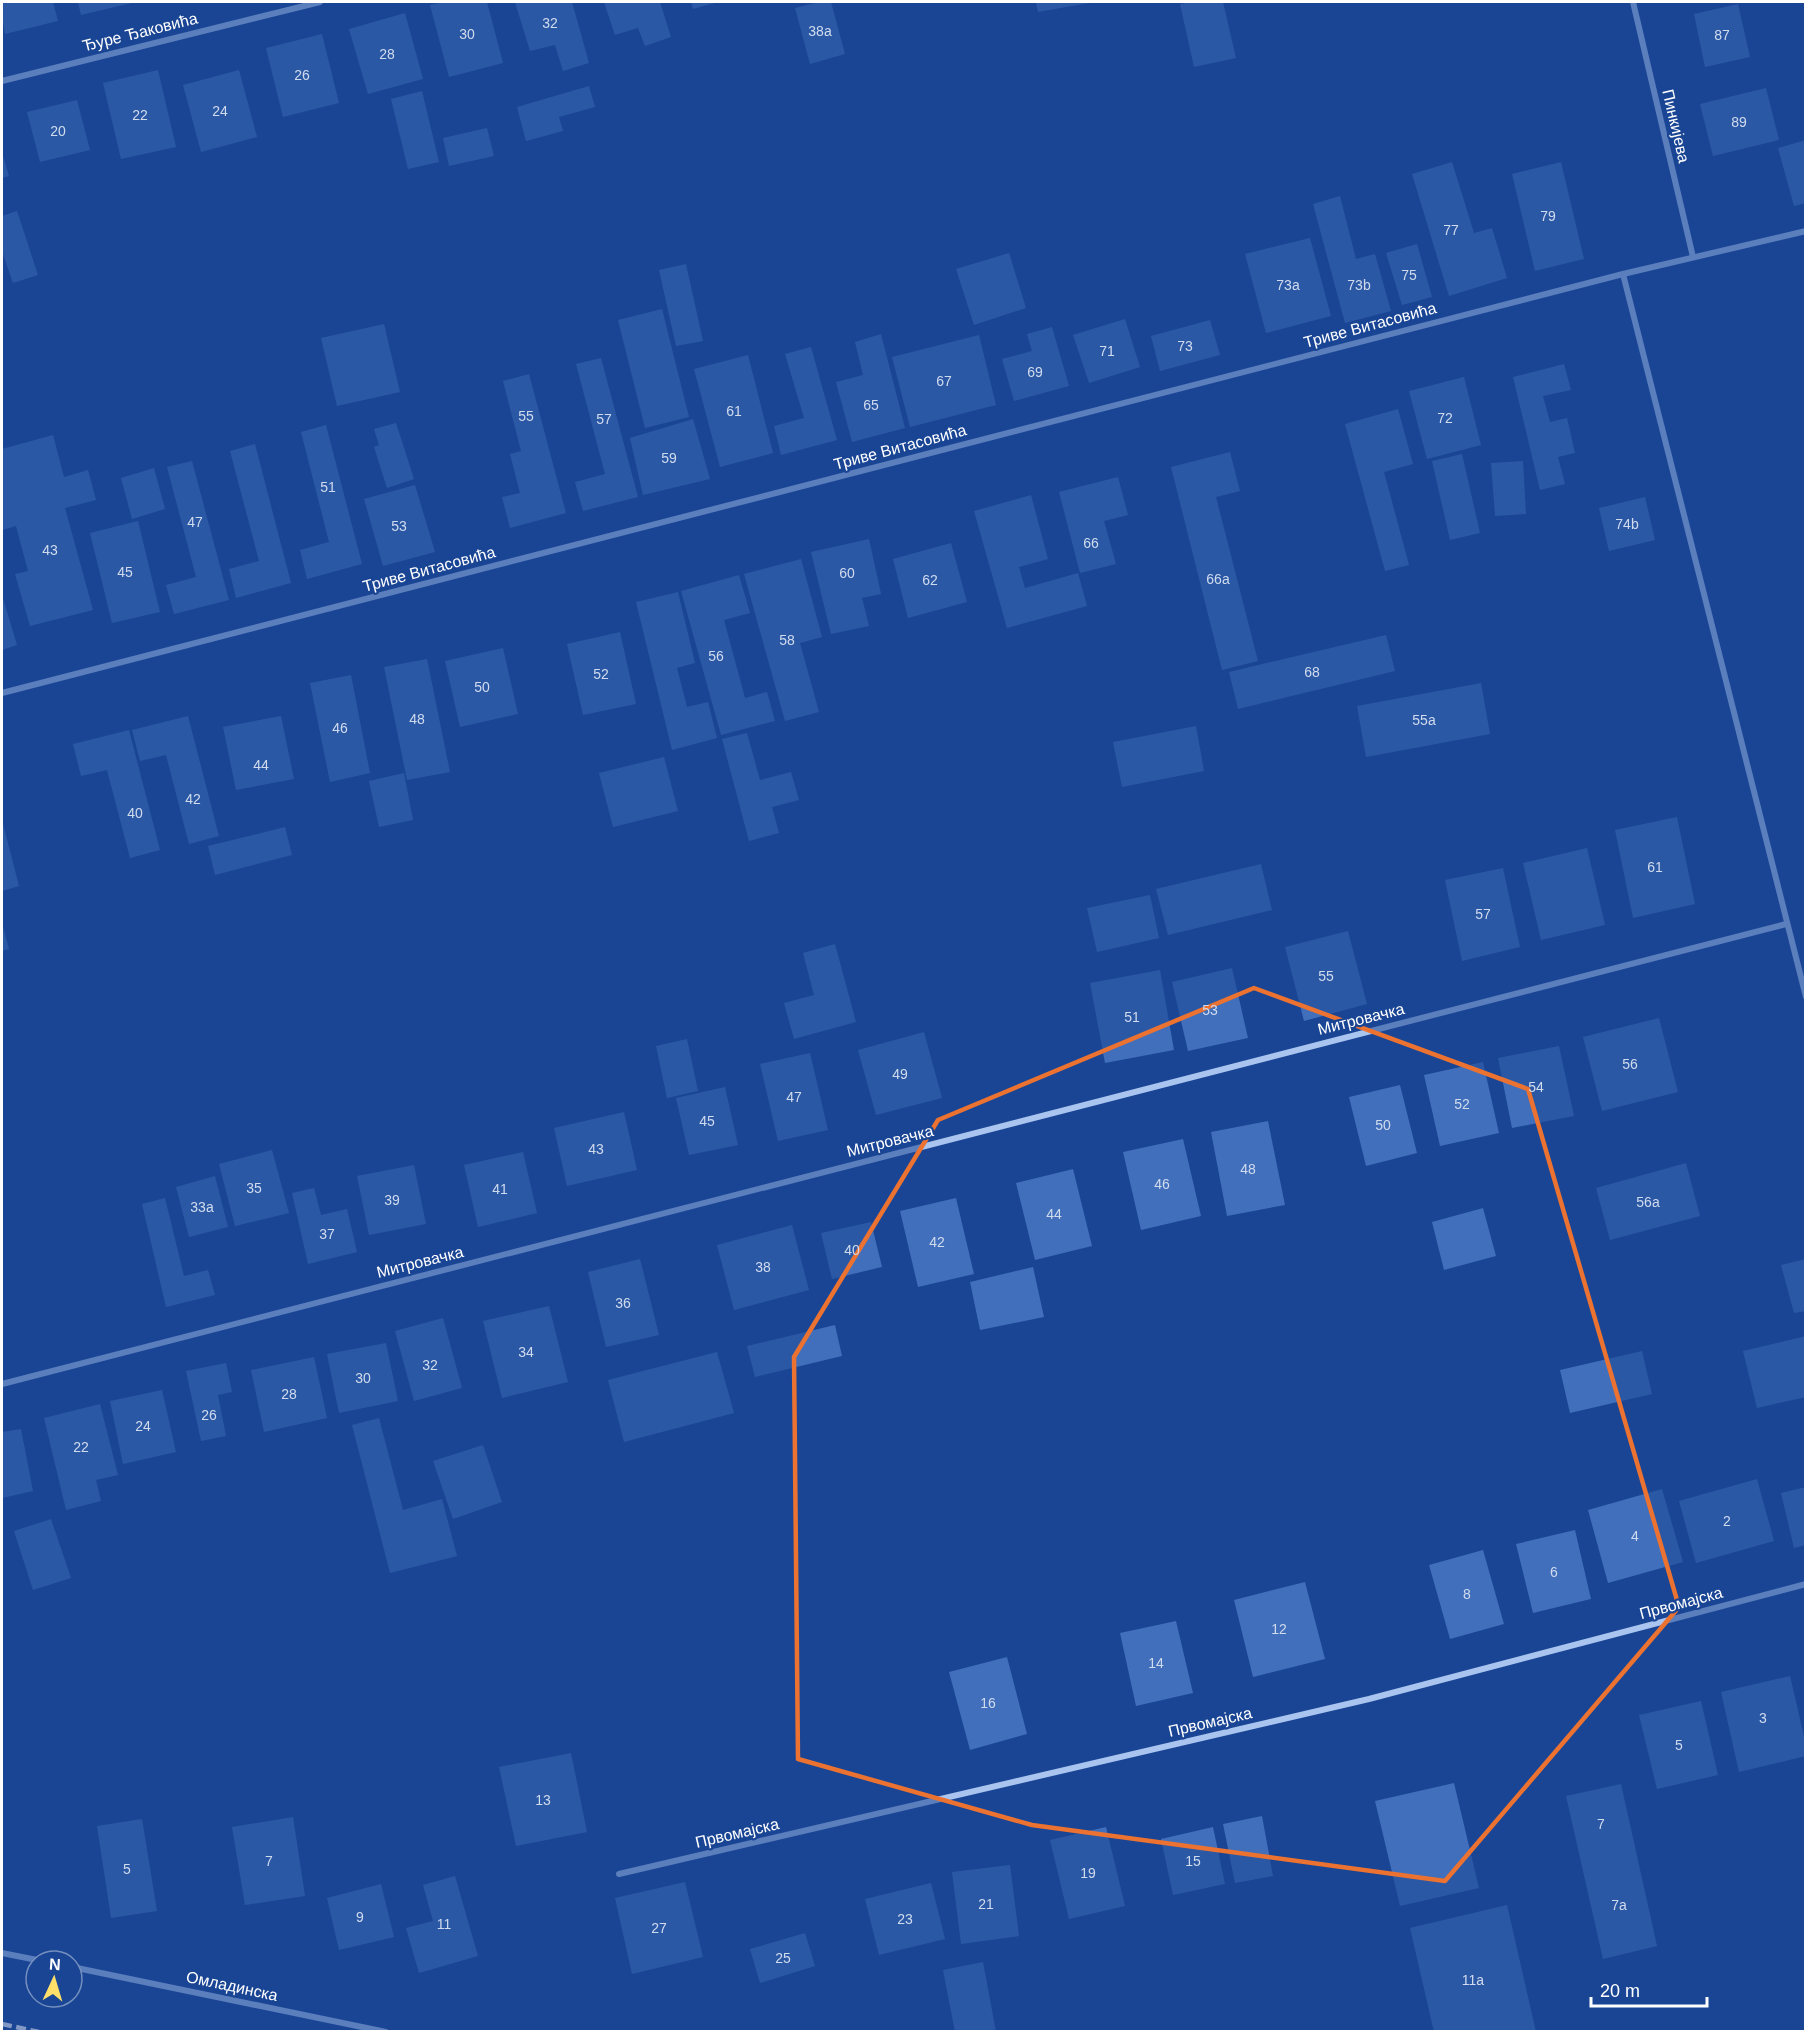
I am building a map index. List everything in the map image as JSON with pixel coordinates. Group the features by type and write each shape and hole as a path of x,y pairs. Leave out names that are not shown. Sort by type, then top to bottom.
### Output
{"street":[{"name":"Ђуре Ђаковића","path":"2,81 320,2"},
{"name":"Пинкијева","path":"1633,2 1693,257"},
{"name":"Триве Витасовића","path":"2,693 1623,274 1806,231"},
{"path":"1623,274 1806,997"},
{"name":"Митровачка","path":"2,1384 1786,924"},
{"name":"Првомајска","path":"618,1874 1369,1699 1806,1584"},
{"path":"2,1953 24,1957"},
{"name":"Омладинска","path":"84,1969 386,2031"}],"highlighted area":[{"path":"1254,988 1528,1089 1679,1607 1445,1881 1032,1825 798,1759 794,1357 938,1120"}],"building":[{"path":"2,2 53,2 58,21 5,34"},
{"path":"78,2 136,2 81,15"},
{"path":"444,2 487,2 503,63 449,77 430,5"},
{"path":"515,2 572,2 589,63 563,71 555,45 530,51"},
{"path":"604,2 660,2 671,37 645,46 638,28 615,35"},
{"path":"691,2 718,2 693,9"},
{"path":"819,2 831,2 845,54 810,64 795,8"},
{"path":"1036,2 1089,2 1089,3 1038,12"},
{"path":"1223,2 1236,58 1194,67 1180,4"},
{"path":"1738,4 1750,57 1705,67 1694,14"},
{"path":"405,13 423,79 368,94 349,29"},
{"path":"322,34 339,103 283,117 266,48"},
{"path":"158,70 176,147 121,159 103,83"},
{"path":"239,70 257,137 201,152 183,85"},
{"path":"589,86 595,107 559,117 563,131 526,141 517,107"},
{"path":"1766,88 1779,140 1713,156 1700,104"},
{"path":"422,91 439,162 408,169 391,99"},
{"path":"77,100 90,150 40,162 27,112"},
{"path":"487,128 494,156 449,166 443,138"},
{"path":"1806,140 1806,203 1794,206 1778,148"},
{"path":"2,153 9,176 2,178"},
{"path":"1452,162 1474,233 1492,228 1507,278 1449,296 1412,174"},
{"path":"1561,162 1584,259 1535,271 1512,174"},
{"path":"1340,196 1356,259 1375,254 1391,311 1345,323 1313,204"},
{"path":"17,211 38,275 13,283 2,255 2,216"},
{"path":"1310,238 1331,316 1266,333 1245,254"},
{"path":"1417,244 1432,297 1402,305 1386,253"},
{"path":"1009,253 1026,308 974,325 956,269"},
{"path":"686,264 703,341 676,346 659,270"},
{"path":"662,309 689,417 645,428 618,320"},
{"path":"1125,319 1140,367 1089,383 1073,335"},
{"path":"1210,320 1220,355 1160,371 1151,336"},
{"path":"384,324 400,392 337,406 321,338"},
{"path":"1052,327 1069,386 1014,401 1002,359 1032,351 1027,334"},
{"path":"881,334 905,428 852,442 836,382 863,375 855,342"},
{"path":"979,335 996,405 910,427 892,357"},
{"path":"811,347 837,440 781,455 774,426 804,418 785,354"},
{"path":"748,355 773,453 720,467 694,369"},
{"path":"601,358 638,497 583,511 575,482 605,474 576,364"},
{"path":"1564,364 1571,390 1543,396 1550,422 1567,418 1575,453 1558,457 1565,484 1540,490 1513,377"},
{"path":"529,374 566,513 510,528 502,497 520,493 510,454 521,451 503,381"},
{"path":"1464,377 1481,445 1427,459 1409,391"},
{"path":"1398,409 1413,464 1384,472 1409,565 1385,571 1345,424"},
{"path":"693,419 710,479 643,495 630,438"},
{"path":"396,423 414,479 387,488 374,447 379,445 374,429"},
{"path":"326,425 362,564 307,579 300,550 329,542 301,432"},
{"path":"53,435 64,477 88,470 96,500 65,508 93,610 30,626 15,574 28,571 16,526 2,530 2,449"},
{"path":"255,444 291,583 236,598 229,569 259,561 230,451"},
{"path":"1230,452 1240,491 1216,497 1258,661 1222,670 1171,467"},
{"path":"1462,454 1480,533 1450,540 1432,461"},
{"path":"192,461 229,600 174,614 166,585 196,577 167,467"},
{"path":"1523,461 1526,514 1495,516 1491,463"},
{"path":"154,468 165,509 132,519 121,478"},
{"path":"1118,477 1128,515 1104,521 1116,564 1080,573 1059,492"},
{"path":"415,485 435,552 383,566 364,499"},
{"path":"1031,495 1048,559 1019,567 1025,588 1078,573 1087,606 1007,628 974,511"},
{"path":"1645,497 1655,540 1609,551 1599,508"},
{"path":"138,521 160,612 112,623 90,533"},
{"path":"869,539 881,594 862,598 869,626 831,634 811,552"},
{"path":"951,543 967,602 908,618 893,559"},
{"path":"801,559 822,637 800,643 819,712 785,721 744,574"},
{"path":"739,575 750,613 724,620 745,698 767,692 775,721 721,735 681,591"},
{"path":"678,592 695,663 677,668 687,707 708,702 717,738 672,750 636,602"},
{"path":"2,595 17,645 2,650"},
{"path":"620,632 636,704 583,715 567,644"},
{"path":"1386,635 1395,671 1238,709 1229,672"},
{"path":"503,648 518,714 460,727 445,661"},
{"path":"427,659 450,772 407,780 384,667"},
{"path":"351,675 370,773 330,782 310,683"},
{"path":"1481,683 1490,734 1366,757 1357,706"},
{"path":"188,716 219,836 189,844 166,755 140,761 132,730"},
{"path":"281,716 294,779 236,790 223,727"},
{"path":"1196,726 1204,771 1122,787 1113,742"},
{"path":"129,730 160,850 130,858 107,770 81,776 73,744"},
{"path":"747,733 760,780 791,772 799,800 772,807 779,833 749,841 722,739"},
{"path":"664,757 678,811 613,827 599,773"},
{"path":"404,773 413,820 379,827 369,781"},
{"path":"1677,817 1695,904 1633,918 1615,830"},
{"path":"2,820 19,886 2,891"},
{"path":"285,827 292,855 215,875 208,846"},
{"path":"1587,848 1605,925 1541,940 1523,863"},
{"path":"1261,864 1272,910 1168,935 1156,889"},
{"path":"1503,868 1520,947 1462,961 1445,880"},
{"path":"1150,895 1159,938 1097,952 1087,908"},
{"path":"2,923 9,949 2,951"},
{"path":"1348,931 1367,1004 1304,1021 1285,947"},
{"path":"835,944 856,1022 794,1039 784,1003 814,995 803,953"},
{"path":"1232,968 1248,1038 1188,1051 1172,982"},
{"path":"1160,970 1174,1050 1105,1063 1090,983"},
{"path":"1659,1018 1678,1092 1602,1111 1583,1037"},
{"path":"924,1032 942,1098 876,1115 858,1050"},
{"path":"687,1039 698,1091 667,1098 656,1046"},
{"path":"1559,1046 1574,1116 1512,1128 1498,1058"},
{"path":"810,1053 828,1130 778,1141 760,1064"},
{"path":"1483,1062 1499,1133 1440,1146 1424,1075"},
{"path":"1400,1085 1417,1153 1366,1166 1349,1097"},
{"path":"725,1087 738,1145 689,1155 676,1098"},
{"path":"624,1112 637,1170 567,1186 554,1128"},
{"path":"1268,1121 1285,1205 1227,1216 1211,1132"},
{"path":"1183,1139 1201,1216 1141,1230 1123,1152"},
{"path":"272,1150 289,1213 235,1226 219,1164"},
{"path":"523,1152 537,1213 478,1227 464,1165"},
{"path":"1686,1163 1700,1216 1610,1240 1596,1188"},
{"path":"414,1165 426,1224 369,1235 357,1176"},
{"path":"1073,1169 1092,1246 1035,1260 1016,1183"},
{"path":"215,1176 228,1227 189,1237 176,1187"},
{"path":"314,1188 321,1215 347,1209 357,1252 308,1264 292,1193"},
{"path":"165,1198 184,1276 208,1270 215,1295 166,1307 142,1204"},
{"path":"956,1198 974,1274 918,1287 900,1211"},
{"path":"1483,1208 1496,1256 1444,1270 1432,1222"},
{"path":"871,1222 882,1267 832,1279 821,1233"},
{"path":"792,1225 809,1290 734,1310 717,1245"},
{"path":"640,1259 659,1335 606,1347 588,1272"},
{"path":"1806,1259 1806,1311 1794,1313 1781,1265"},
{"path":"1033,1267 1044,1317 980,1330 970,1282"},
{"path":"549,1306 568,1382 502,1398 483,1321"},
{"path":"443,1318 462,1388 414,1401 395,1331"},
{"path":"835,1325 842,1356 755,1377 747,1346"},
{"path":"1806,1336 1806,1397 1757,1408 1743,1351"},
{"path":"386,1343 398,1401 339,1413 327,1354"},
{"path":"1642,1351 1652,1394 1570,1413 1560,1370"},
{"path":"717,1352 734,1413 624,1442 608,1380"},
{"path":"314,1357 327,1418 264,1432 251,1370"},
{"path":"226,1363 232,1392 218,1395 226,1436 201,1441 186,1371"},
{"path":"162,1390 176,1452 123,1464 110,1401"},
{"path":"100,1404 118,1475 96,1480 101,1501 66,1510 44,1418"},
{"path":"379,1418 403,1510 442,1499 457,1556 390,1573 352,1425"},
{"path":"21,1429 33,1491 2,1498 2,1432"},
{"path":"483,1445 502,1502 453,1519 433,1461"},
{"path":"1757,1479 1774,1541 1696,1563 1679,1501"},
{"path":"1806,1487 1806,1545 1794,1548 1781,1493"},
{"path":"1662,1489 1683,1562 1608,1583 1588,1510"},
{"path":"51,1519 71,1578 33,1590 14,1531"},
{"path":"1575,1530 1591,1599 1533,1613 1516,1544"},
{"path":"1483,1550 1504,1624 1450,1639 1429,1565"},
{"path":"1305,1582 1325,1659 1253,1677 1234,1600"},
{"path":"1176,1621 1193,1693 1136,1706 1120,1633"},
{"path":"1007,1657 1027,1734 970,1750 949,1672"},
{"path":"1790,1676 1806,1745 1806,1756 1739,1772 1721,1692"},
{"path":"1701,1701 1718,1775 1657,1789 1639,1715"},
{"path":"571,1753 587,1832 516,1846 499,1767"},
{"path":"1454,1783 1479,1888 1400,1906 1375,1801"},
{"path":"1621,1784 1657,1946 1603,1959 1566,1796"},
{"path":"1262,1816 1273,1876 1235,1883 1223,1824"},
{"path":"293,1817 305,1896 245,1905 232,1827"},
{"path":"142,1819 157,1911 111,1918 97,1826"},
{"path":"1106,1827 1125,1906 1069,1919 1050,1840"},
{"path":"1213,1827 1225,1884 1173,1895 1161,1839"},
{"path":"1010,1865 1019,1936 961,1944 952,1872"},
{"path":"455,1876 478,1956 419,1973 406,1928 433,1921 423,1885"},
{"path":"685,1882 703,1957 632,1974 615,1898"},
{"path":"931,1883 945,1939 879,1955 865,1899"},
{"path":"381,1884 394,1937 339,1950 327,1898"},
{"path":"1507,1905 1536,2032 1434,2032 1410,1928"},
{"path":"805,1933 815,1966 760,1983 750,1949"},
{"path":"983,1962 996,2032 955,2032 943,1970"}],"railway":[{"path":"2,2024 39,2032"}]}
